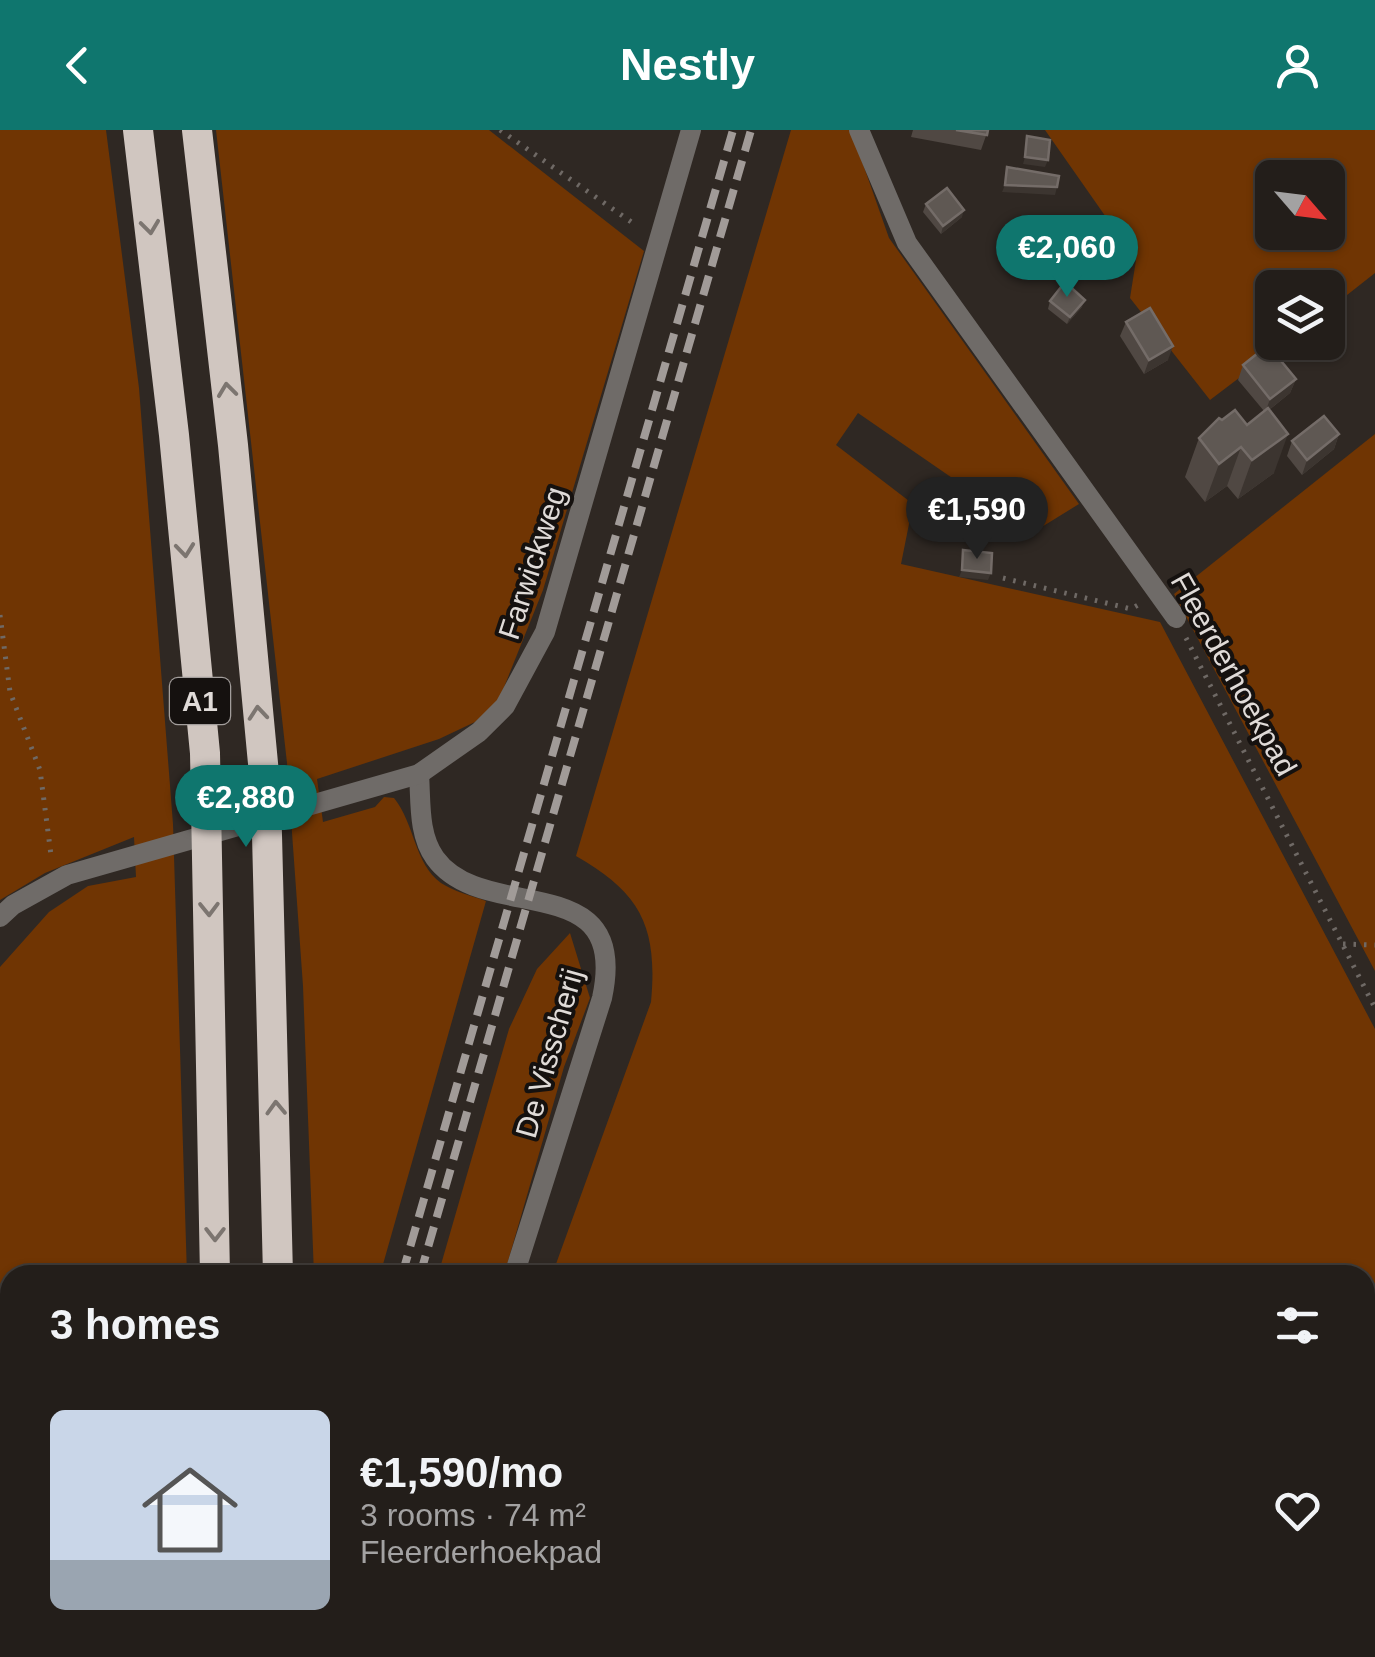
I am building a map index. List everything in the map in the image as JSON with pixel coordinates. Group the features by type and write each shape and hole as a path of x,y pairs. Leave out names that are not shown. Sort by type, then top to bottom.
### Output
{"highway":[{"name":"A1","path":"138,130 174,435 205,753 215,1265"},
{"name":"A1","path":"197,130 233,445 266,794 278,1265"}],"street":[{"name":"Farwickweg","path":"0,916 55,880 419,774 479,732 505,706 533,660 664,236 691,130"},
{"name":"Fleerderhoekpad","path":"859,130 907,243 1176,618"},
{"name":"De Visscherij","path":"419,774 424,839 437,860 467,880 568,910 591,922 606,956 602,998 517,1265"}],"path":[{"path":"500,130 609,210 664,236"},
{"path":"1004,578 1130,609 1158,594"},
{"path":"0,615 10,692 40,770 55,880"},
{"name":"Fleerderhoekpad","path":"1176,618 1375,1008"},
{"path":"1342,944 1375,944"}],"shaded area":[{"path":"0,130 106,130 139,388 173,824 187,1265 0,1265 0,967 49,912 88,886 136,877 134,837 45,873 0,900"},
{"path":"216,130 489,130 644,251 543,590 498,702 475,722 439,739 317,779 323,822 375,807 384,797 394,798 432,875 451,888 486,901 383,1265 314,1265 303,986 287,763"},
{"path":"791,130 851,130 889,238 1079,504 1032,533 858,413 836,445 913,504 901,564 1160,622 1375,1029 1375,1265 556,1265 651,1002 651,953 640,915 616,884 576,856"},
{"path":"1045,130 1375,130 1375,273 1345,297 1345,270 1255,270 1255,360 1263,360 1210,400 1130,298 1136,260"},
{"path":"1375,434 1375,971 1174,594"},
{"path":"570,933 590,998 564,1067 507,1265 441,1265 509,1029 537,969"}],"building":[{"path":"956,130 988,130 987,135"},
{"path":"1027,136 1050,140 1048,160 1025,157"},
{"path":"1007,167 1059,176 1057,187 1005,185"},
{"path":"947,188 964,210 943,226 926,204"},
{"path":"1065,282 1085,300 1070,317 1050,301"},
{"path":"1150,308 1173,346 1149,360 1126,322"},
{"path":"1255,355 1255,360 1280,360 1296,379 1270,399 1243,365"},
{"path":"1268,408 1288,434 1252,460 1241,447 1219,464 1199,438 1219,418 1222,420 1235,410 1247,425"},
{"path":"1324,416 1339,434 1307,460 1292,441"},
{"path":"963,550 992,553 991,573 962,570"}],"railway":[{"path":"405,1265 733,130"},
{"path":"423,1265 751,130"}]}
